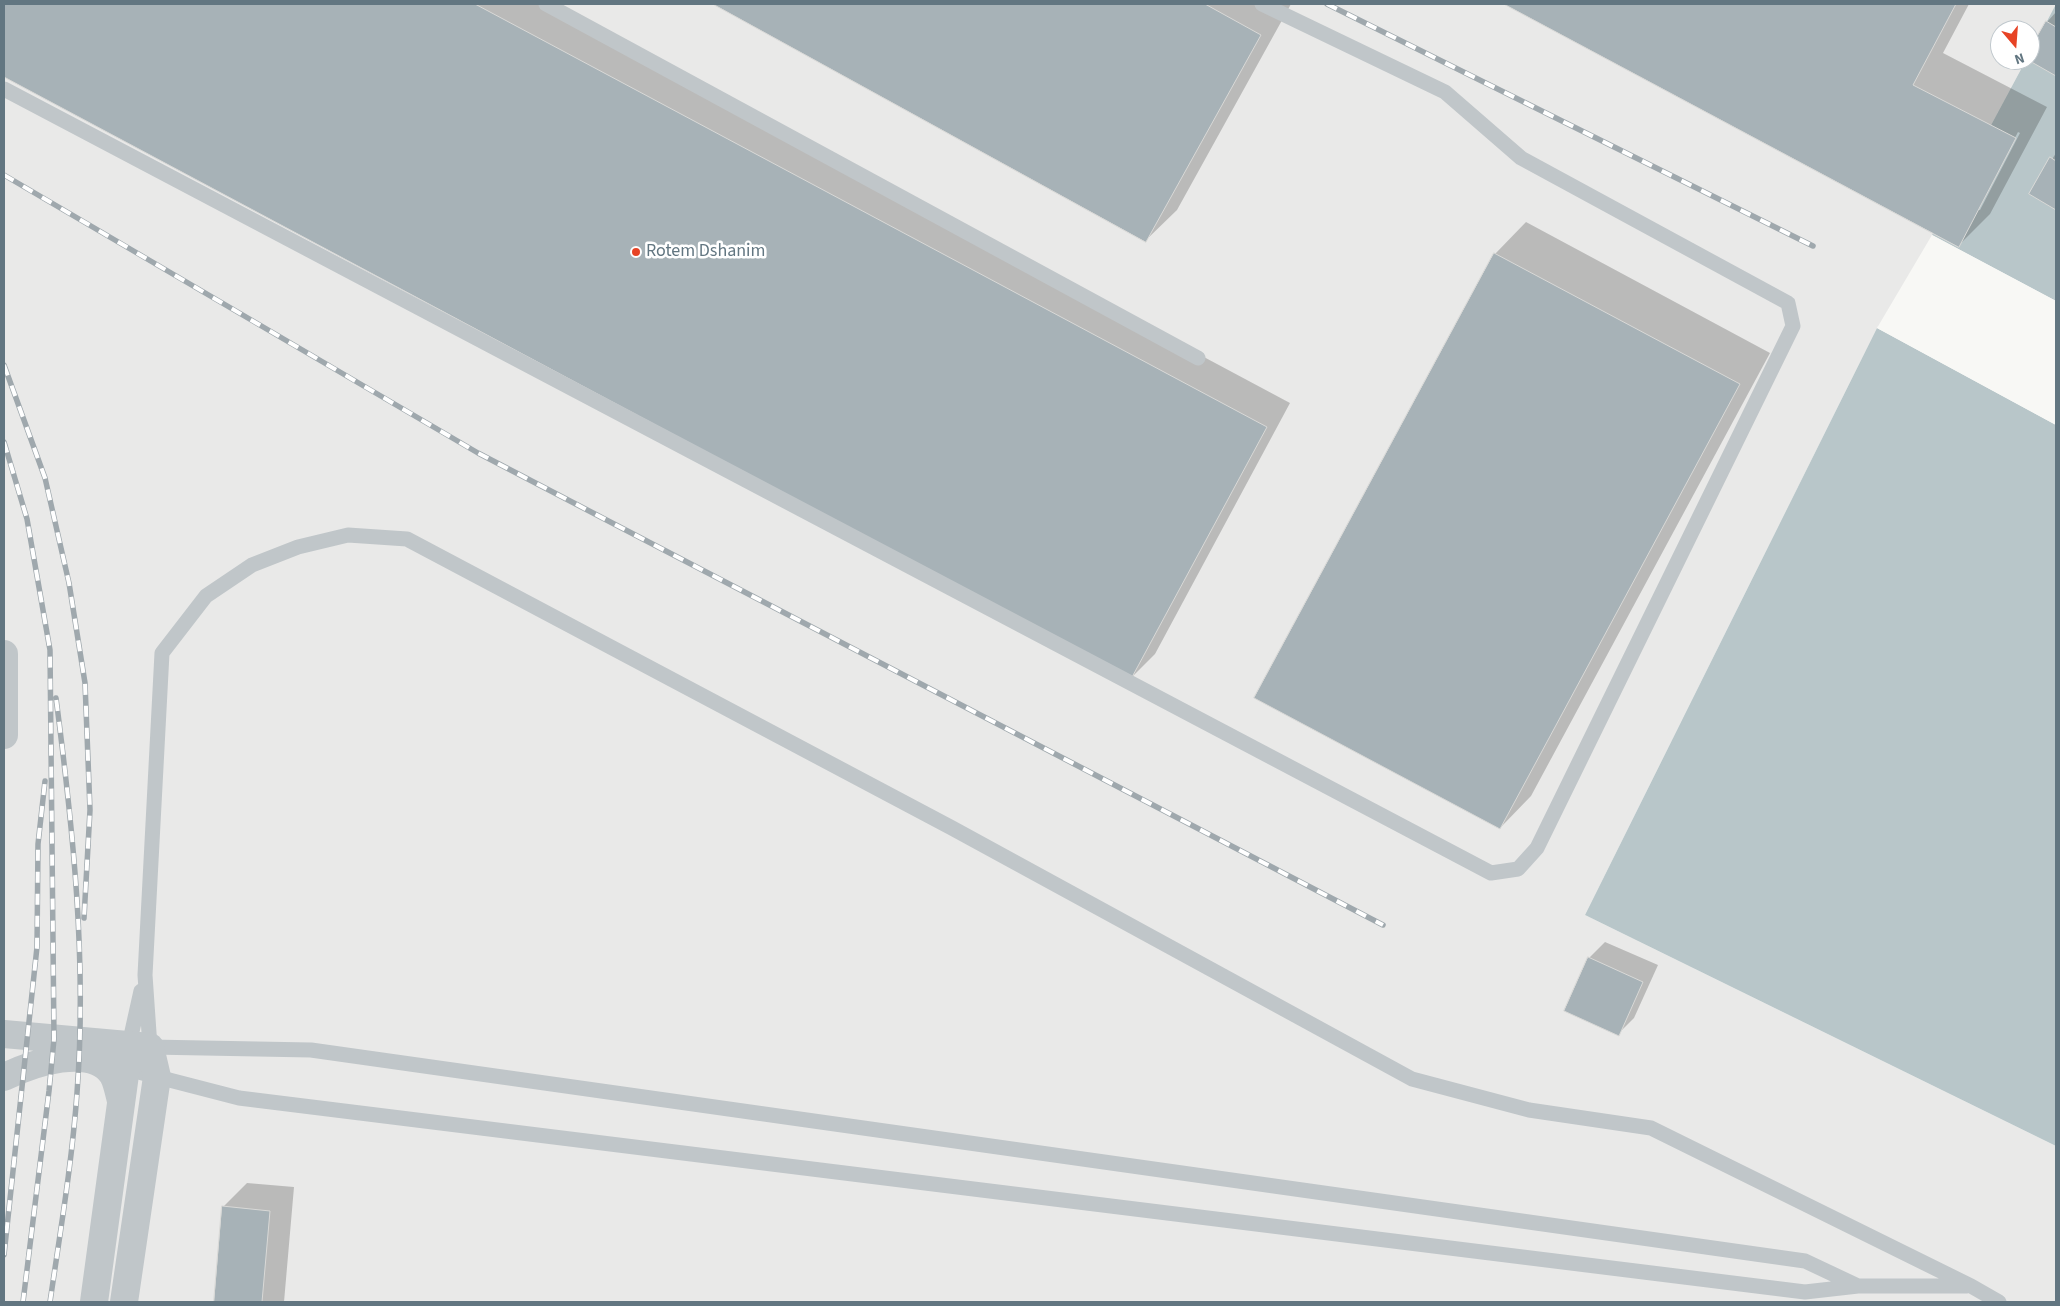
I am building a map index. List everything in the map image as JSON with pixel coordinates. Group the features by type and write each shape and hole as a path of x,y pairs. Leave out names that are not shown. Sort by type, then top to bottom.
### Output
{"street":[{"path":"4,654 4,736"},
{"path":"7,1030 135,1053 157,1077 124,1302"},
{"path":"94,1302 121,1102 135,1053"},
{"path":"4,1077 23,1067 52,1060 78,1058 98,1061 113,1075 121,1102"}],"lane":[{"path":"546,4 1198,358"},
{"path":"4,89 1491,873 1518,869 1537,848 1793,326 1788,303 1521,158 1445,92 1262,4"},
{"path":"135,1053 145,974 162,653 206,596 252,566 298,547 348,535 408,539 960,833 1412,1079 1529,1110 1651,1128 1972,1286 1999,1302"},
{"path":"135,1053 145,974"},
{"path":"98,1061 135,1053 310,1050 1805,1261 1858,1286"},
{"path":"157,1077 239,1098 1805,1292 1858,1286 1972,1286"}],"shaded area":[{"path":"4,4 2056,4 2040,34 2040,20 1990,20 1990,70 2021,70 1932,235 1877,328 1585,915 2056,1146 2056,1302 4,1302"},
{"path":"2056,4 2056,301 1932,235 2021,70 2040,70 2040,34"},
{"path":"1877,328 2056,425 2056,1146 1585,915"}],"pier":[{"path":"1932,235 2056,301 2056,303 1931,238"},
{"path":"1878,326 2056,422 2056,425 1877,328"}],"building":[{"name":"Rotem Dshanim","path":"4,4 475,4 1267,427 1131,679 4,77"},
{"path":"713,4 1205,4 1261,35 1146,242"},
{"path":"1504,4 1956,4 1913,85 2016,138 1959,247"},
{"path":"2046,21 2056,27 2056,76 2040,67 2040,32"},
{"path":"2050,157 2056,161 2056,210 2029,194"},
{"path":"1494,253 1740,384 1500,829 1254,698"},
{"path":"1588,957 1643,982 1619,1036 1564,1011"},
{"path":"222,1206 270,1211 262,1302 214,1302"}],"railway":[{"path":"1327,4 1813,246"},
{"path":"4,175 478,453 1383,925"},
{"path":"4,365 45,478 69,583 85,683 90,810 84,918"},
{"path":"4,442 27,519 50,650 54,1039 23,1302"},
{"path":"50,1302 72,1145 80,1043 77,895 68,796 56,698"},
{"path":"4,1255 37,947 38,844 45,781"}],"place":[{"name":"Rotem Dshanim","path":"636,252"}]}
